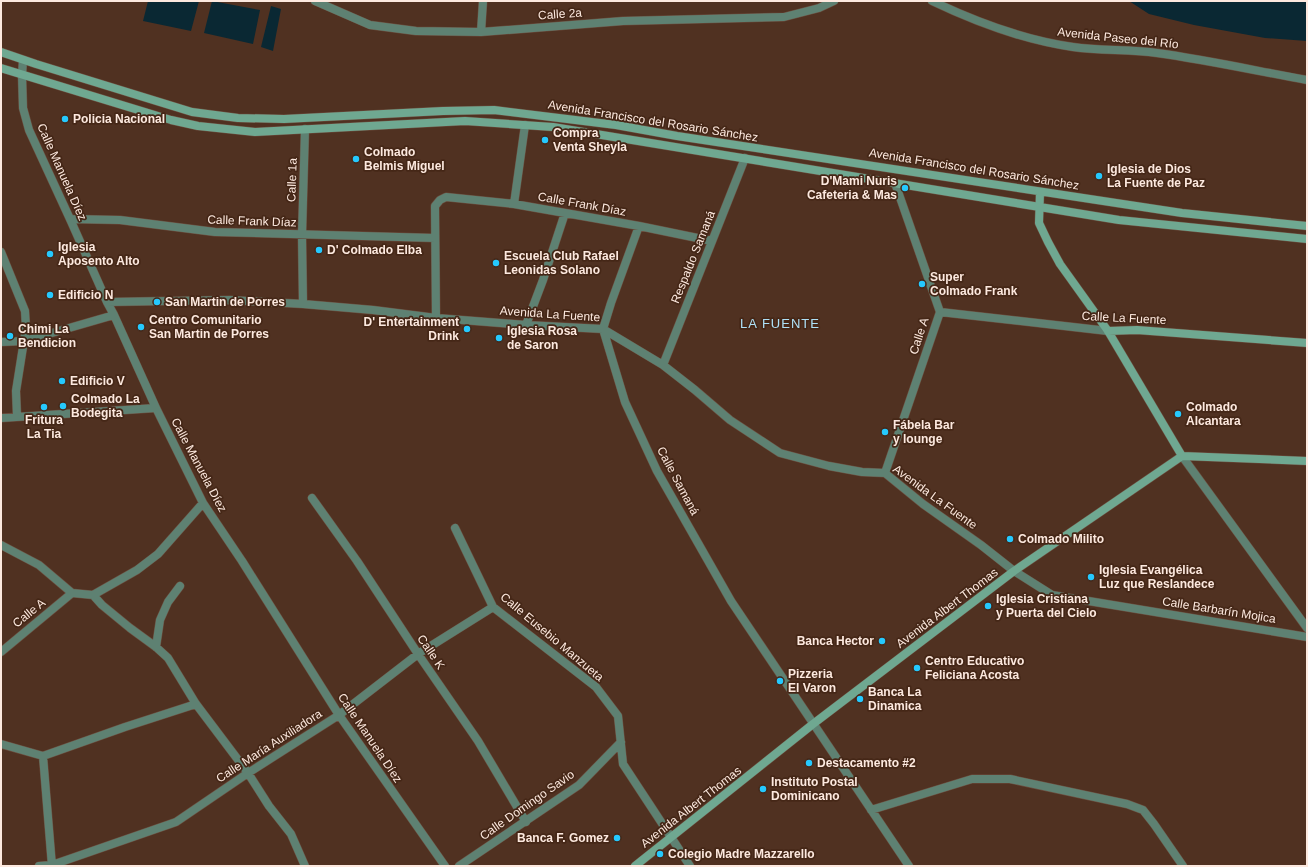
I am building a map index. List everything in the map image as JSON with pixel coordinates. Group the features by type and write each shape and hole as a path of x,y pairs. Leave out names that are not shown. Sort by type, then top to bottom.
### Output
{"main road":[{"name":"Avenida Francisco del Rosario Sánchez","path":"1,52 192,112 215,116 284,119 494,110 616,125 1182,213 1307,226"},
{"name":"Avenida Francisco del Rosario Sánchez","path":"1,68 170,120 198,126 255,132 465,121 553,127 1119,220 1307,239"},
{"path":"1040,192 1038,207 1039,223 1060,264 1108,331 1182,456 1307,461"},
{"name":"Calle La Fuente","path":"1108,331 1137,330 1307,343"},
{"name":"Avenida Albert Thomas","path":"635,866 813,724 1014,571 1182,456"}],"street":[{"name":"Calle 2a","path":"315,1 370,25 416,31 481,32 622,21 784,17 819,8 834,1"},
{"path":"481,32 483,1"},
{"name":"Avenida Paseo del Río","path":"932,1 960,15 1025,38 1074,47 1144,51 1200,59 1307,80"},
{"name":"Calle Manuela Díez","path":"23,60 23,108 29,130 106,302 114,314 156,408 203,503 242,561 339,715 444,866"},
{"path":"514,204 525,125"},
{"name":"Calle 1a","path":"303,304 302,234 305,129"},
{"name":"Respaldo Samaná","path":"663,366 745,158"},
{"name":"Calle A","path":"885,473 940,312 895,183"},
{"name":"Calle Frank Díaz","path":"436,318 435,206 440,200 446,197 514,204 639,226 712,241"},
{"path":"526,325 543,280 565,213"},
{"name":"Calle Frank Díaz","path":"70,219 120,220 215,232 435,238"},
{"path":"603,329 639,226"},
{"path":"1,252 25,311 26,328 16,391 17,416"},
{"name":"Avenida La Fuente","path":"106,302 230,300 303,304 373,310 436,318 526,325 603,329 663,366 730,420 780,453 829,466 862,472 885,473 923,504 982,545 1014,571"},
{"name":"Calle La Fuente","path":"940,312 1108,331"},
{"path":"1,342 24,341 114,314"},
{"name":"Calle Samaná","path":"603,329 625,402 657,471 731,601 909,866"},
{"path":"1,418 156,408"},
{"path":"1182,456 1307,628"},
{"name":"Calle K","path":"312,498 357,561 418,654 478,741 526,822"},
{"path":"1,545 40,565 72,593 93,595 137,570 158,554 203,503"},
{"name":"Calle Eusebio Manzueta","path":"455,528 493,607 596,687 618,716 623,764 690,866"},
{"name":"Calle Barbarín Mojica","path":"1014,571 1052,595 1307,637"},
{"path":"156,646 160,620 168,602 180,586"},
{"name":"Calle A","path":"1,651 72,593"},
{"path":"93,595 102,605 130,628 156,646 168,658 196,704 248,774 269,806 291,834 305,866"},
{"name":"Calle María Auxiliadora","path":"39,866 52,865 176,822 339,715 418,654 493,607"},
{"path":"1,744 43,756 196,704"},
{"name":"Calle Domingo Savio","path":"459,866 579,785 621,742"},
{"path":"43,756 52,865"},
{"path":"871,810 972,779 1010,779 1127,804 1143,810 1183,866"}],"water":[{"path":"148,1 199,1 191,31 143,21"},
{"path":"212,1 260,10 253,44 204,33"},
{"path":"1129,1 1307,1 1307,41 1265,38 1194,25 1149,14"},
{"path":"271,6 281,9 273,51 261,47"}],"place":[{"name":"Policia Nacional","path":"65,119"},
{"name":"Compra Venta Sheyla","path":"545,140"},
{"name":"Colmado Belmis Miguel","path":"356,159"},
{"name":"Iglesia de Dios La Fuente de Paz","path":"1099,176"},
{"name":"D'Mami Nuris Cafeteria & Mas","path":"905,188"},
{"name":"D' Colmado Elba","path":"319,250"},
{"name":"Iglesia Aposento Alto","path":"50,254"},
{"name":"Escuela Club Rafael Leonidas Solano","path":"496,263"},
{"name":"Super Colmado Frank","path":"922,284"},
{"name":"Edificio N","path":"50,295"},
{"name":"San Martin de Porres","path":"157,302"},
{"name":"Centro Comunitario San Martin de Porres","path":"141,327"},
{"name":"D' Entertainment Drink","path":"467,329"},
{"name":"Chimi La Bendicion","path":"10,336"},
{"name":"Iglesia Rosa de Saron","path":"499,338"},
{"name":"Edificio V","path":"62,381"},
{"name":"Colmado La Bodegita","path":"63,406"},
{"name":"Fritura La Tia","path":"44,407"},
{"name":"Colmado Alcantara","path":"1178,414"},
{"name":"Fábela Bar y lounge","path":"885,432"},
{"name":"Colmado Milito","path":"1010,539"},
{"name":"Iglesia Evangélica Luz que Reslandece","path":"1091,577"},
{"name":"Iglesia Cristiana y Puerta del Cielo","path":"988,606"},
{"name":"Banca Hector","path":"882,641"},
{"name":"Centro Educativo Feliciana Acosta","path":"917,668"},
{"name":"Pizzeria El Varon","path":"780,681"},
{"name":"Banca La Dinamica","path":"860,699"},
{"name":"Destacamento #2","path":"809,763"},
{"name":"Instituto Postal Dominicano","path":"763,789"},
{"name":"Banca F. Gomez","path":"617,838"},
{"name":"Colegio Madre Mazzarello","path":"660,854"}],"district":[{"name":"LA FUENTE","path":"780,323"}]}
